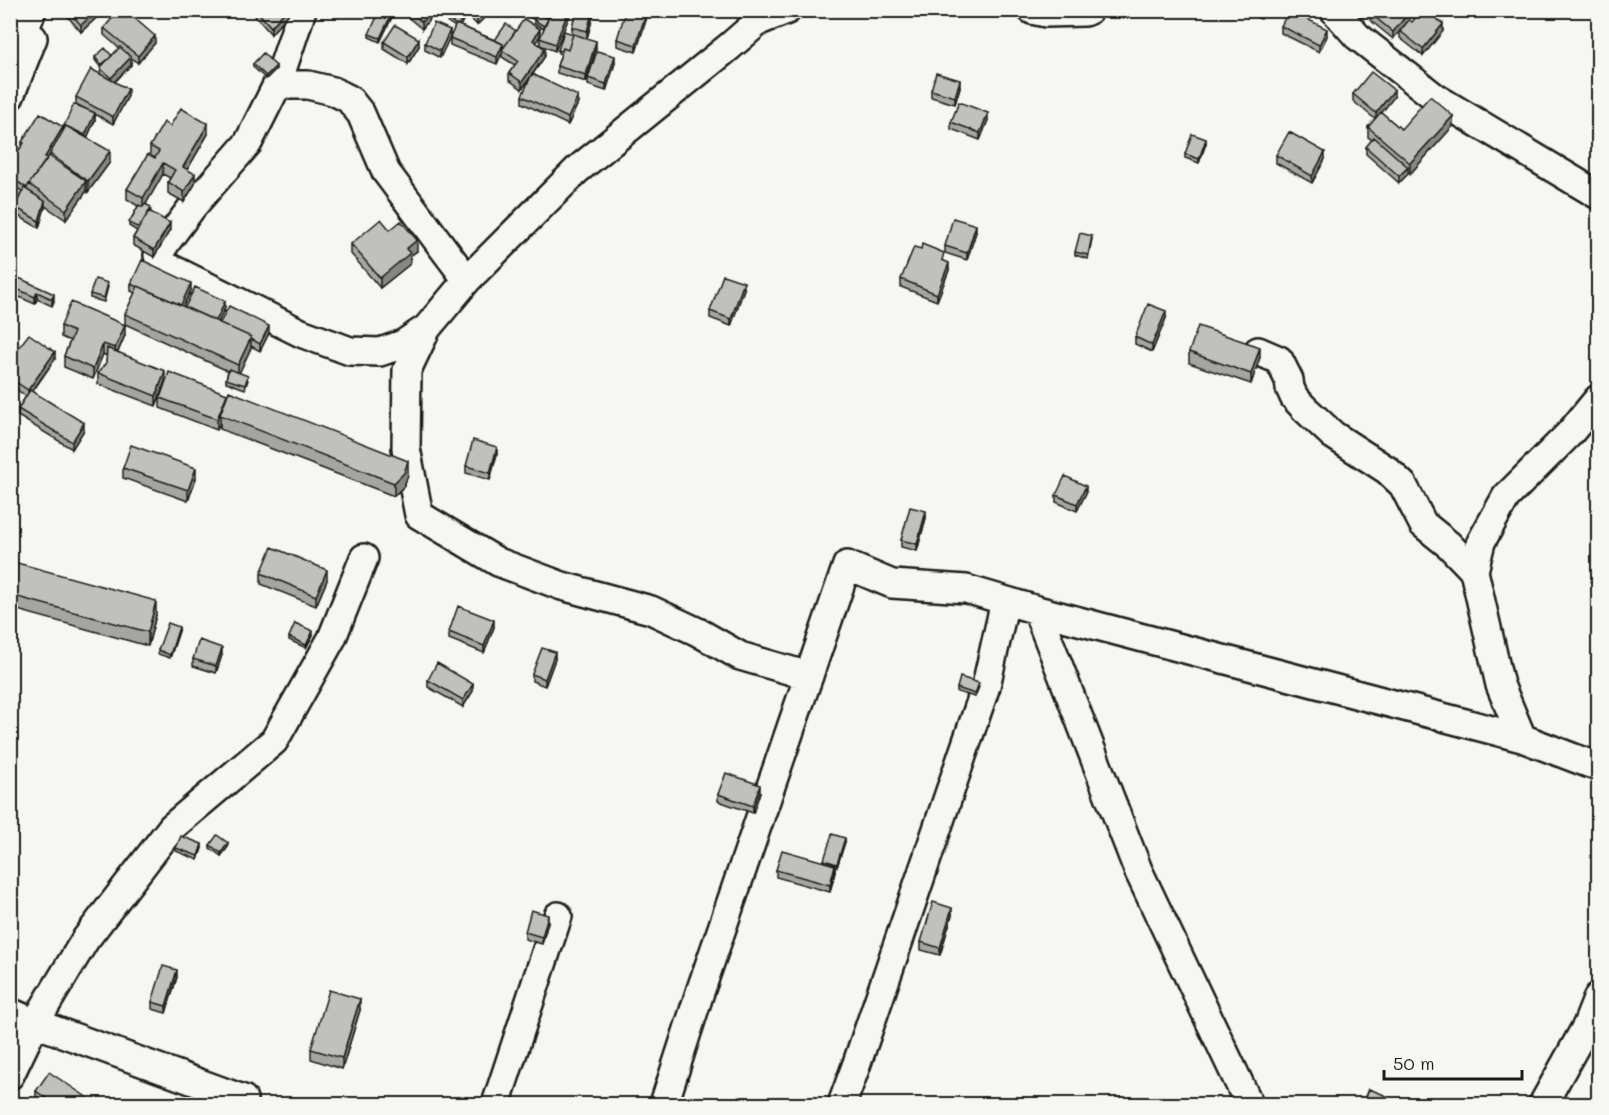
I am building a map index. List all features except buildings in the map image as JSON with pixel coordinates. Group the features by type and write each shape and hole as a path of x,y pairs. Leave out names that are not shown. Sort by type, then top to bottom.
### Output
{"highway":[{"path":"10,59 29,10"}],"street":[{"path":"10,96 44,10"},
{"path":"302,10 277,85 248,143 193,206 167,240 158,255 160,263 301,333 350,351 380,352 403,344 427,328"},
{"path":"787,10 759,21 577,170 467,280 427,328 408,370 405,448 419,515 498,562 562,586 651,610 698,632 740,656 808,676"},
{"path":"1032,10 1046,13 1089,10"},
{"path":"1334,10 1357,36 1436,98 1599,195"},
{"path":"277,85 308,85 333,91 349,99 361,114 386,172 467,280"},
{"path":"1258,351 1279,360 1294,397 1333,435 1387,470 1402,485 1423,524 1449,544 1474,572"},
{"path":"1522,738 1500,685 1474,572 1481,542 1506,497 1570,433 1599,399"},
{"path":"10,1075 35,1023 85,940 172,827 274,741 332,638 364,558"},
{"path":"664,1104 846,565 892,584 966,589 1037,610 1522,738 1599,767"},
{"path":"842,1104 986,686 1005,601"},
{"path":"1037,610 1138,870 1248,1104"},
{"path":"496,1104 558,916"},
{"path":"1543,1104 1587,1025 1599,997"},
{"path":"10,1012 243,1099"}]}
